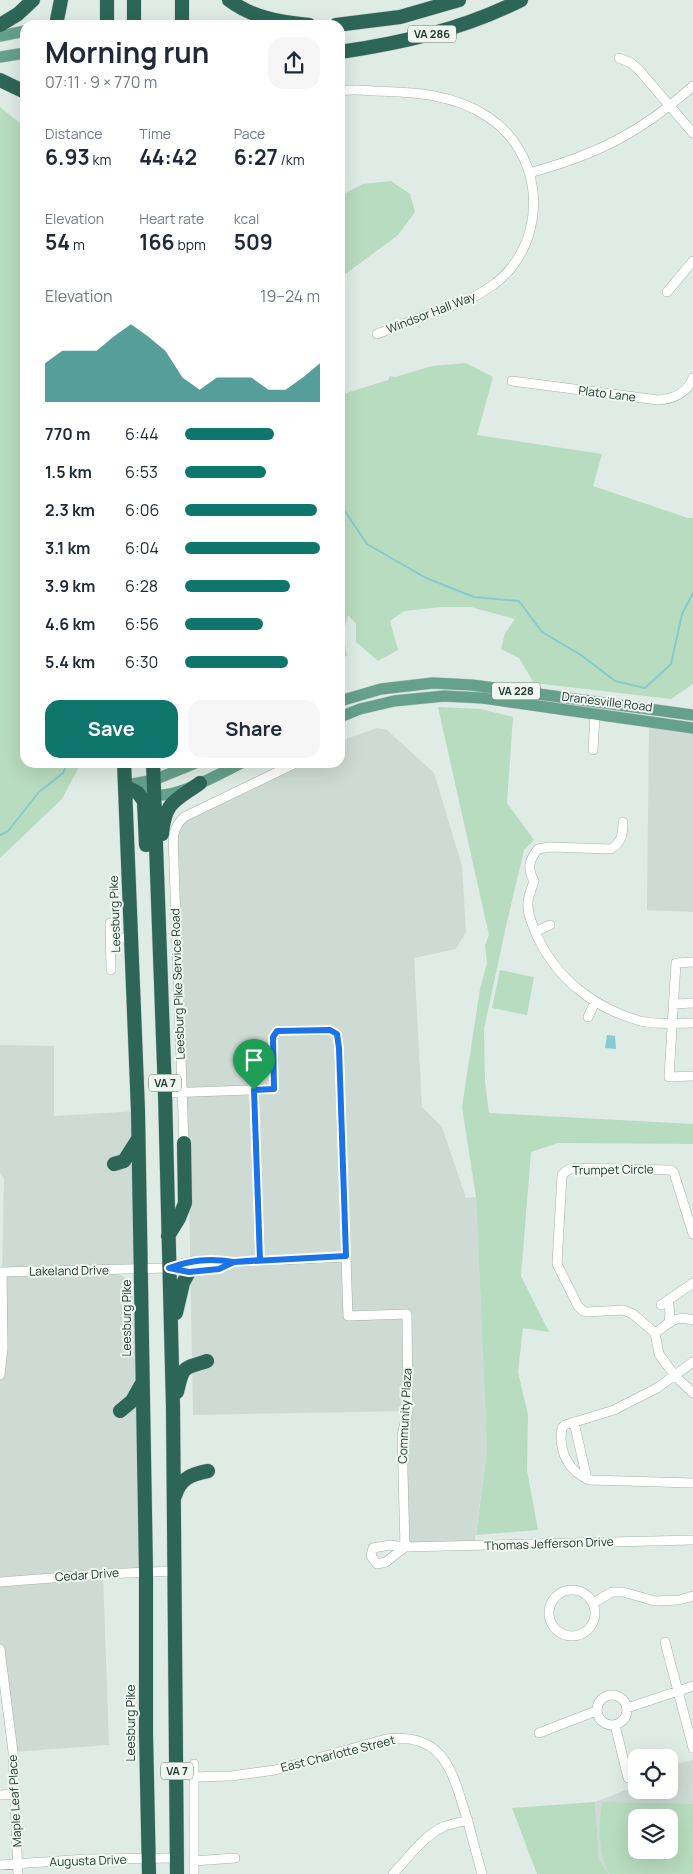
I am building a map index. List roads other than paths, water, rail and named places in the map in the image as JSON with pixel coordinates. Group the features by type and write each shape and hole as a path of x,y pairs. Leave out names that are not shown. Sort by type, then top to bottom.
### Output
{"highway":[{"path":"0,25 18,14 32,0"},
{"path":"57,20 61,0"},
{"path":"107,0 107,20"},
{"path":"134,0 134,20"},
{"path":"182,0 182,20"},
{"path":"229,0 240,8 261,18 275,20"},
{"name":"VA 286","path":"345,24 400,16 459,0"},
{"name":"VA 286","path":"345,51 378,46 441,31 520,0"},
{"path":"0,80 20,90"},
{"name":"Leesburg Pike","path":"124,768 139,1139 142,1270 142,1415 146,1572 146,1734 149,1874"},
{"name":"VA 7","path":"153,768 165,1093 173,1407 177,1874"},
{"path":"157,877 166,811 173,802 200,783"},
{"path":"125,786 138,793 144,801 153,966 162,1017"},
{"path":"114,1164 124,1161 139,1139"},
{"path":"168,1237 185,1203 184,1143"},
{"path":"171,1341 178,1297 189,1272"},
{"path":"173,1407 184,1370 191,1365 207,1361"},
{"path":"142,1383 132,1401 120,1411 133,1411 142,1415"},
{"path":"173,1447 187,1466 208,1471 183,1480 174,1500"}],"main road":[{"path":"0,36 20,32"},
{"path":"0,57 20,54"},
{"name":"Dranesville Road","path":"345,700 381,689 442,683 693,715"},
{"name":"Dranesville Road","path":"345,715 394,701 444,696 483,698 693,728"},
{"path":"125,786 154,780 183,768"},
{"path":"125,786 154,795 173,793 200,783 231,768"}],"street":[{"path":"619,58 631,63 639,70 693,133"},
{"path":"530,173 590,154 613,144 652,120 693,86"},
{"name":"Windsor Hall Way","path":"345,91 407,91 425,93 474,109 488,117 517,146 530,173 534,196 532,222 527,241 518,258 502,278 484,292 472,298 377,334"},
{"path":"667,292 693,262"},
{"name":"Plato Lane","path":"512,381 658,400 672,398 680,394 690,385 693,378"},
{"path":"593,750 595,715"},
{"name":"Leesburg Pike Service Road","path":"184,1143 173,834 176,824 184,817 286,768"},
{"path":"623,822 622,838 618,845 611,849 550,847 538,849 530,858 529,870 534,881 528,903 535,932 554,965 575,987 594,1002 640,1021 673,1024 693,1023"},
{"path":"158,898 175,896"},
{"path":"110,923 111,970"},
{"path":"535,932 550,925"},
{"path":"111,938 131,938"},
{"path":"693,962 676,963 675,1004 669,1077 693,1076"},
{"path":"588,1017 594,1002"},
{"path":"675,1004 693,1003"},
{"name":"Community Plaza","path":"165,1093 274,1089 273,1037 277,1031 330,1030 337,1034 348,1316 407,1314 408,1411 402,1435 405,1547"},
{"path":"254,1090 260,1260"},
{"name":"Trumpet Circle","path":"655,1333 628,1311 587,1312 578,1306 557,1264 562,1175 573,1168 671,1170 674,1173 693,1234"},
{"path":"169,1268 188,1261 220,1260 234,1262 346,1256"},
{"path":"169,1268 189,1272 219,1269 234,1262"},
{"name":"Lakeland Drive","path":"1,1272 169,1268"},
{"path":"0,1375 3,1348 1,1272"},
{"path":"669,1321 670,1313 665,1302 693,1283"},
{"path":"693,1320 678,1317 669,1321 655,1333 658,1354 675,1376 693,1392"},
{"path":"693,1362 656,1388 614,1410 574,1422 562,1428 562,1451 566,1460 587,1479 597,1481 693,1483"},
{"path":"574,1422 587,1479"},
{"name":"Thomas Jefferson Drive","path":"405,1547 693,1540"},
{"name":"Cedar Drive","path":"0,1582 146,1572 175,1572"},
{"path":"574,1589 588,1596 593,1603 596,1614 592,1625 586,1632 578,1636 570,1637 557,1631 551,1624 548,1609 557,1594 574,1589"},
{"path":"593,1603 612,1592 623,1592 654,1601 679,1600 693,1596"},
{"path":"665,1642 693,1748"},
{"name":"Maple Leaf Place","path":"0,1649 13,1752 18,1874"},
{"path":"627,1708 693,1686"},
{"path":"609,1694 621,1698 627,1708 624,1720 615,1725 604,1724 596,1712 599,1701 609,1694"},
{"path":"539,1733 596,1712"},
{"path":"615,1725 628,1778"},
{"name":"East Charlotte Street","path":"193,1777 252,1774 275,1770 386,1739 407,1739 423,1743 443,1757 452,1771 468,1820 482,1874"},
{"path":"194,1764 194,1874"},
{"path":"0,1795 15,1794"},
{"path":"393,1874 423,1841 434,1832 444,1826 468,1820"},
{"name":"Augusta Drive","path":"0,1865 87,1859 177,1858"},
{"path":"194,1861 235,1858"}],"water":[{"path":"607,1035 615,1036 616,1049 605,1048"}],"waterway":[{"path":"345,511 367,544 426,578 474,597 519,601 542,632 581,655 615,681 645,688 671,664 682,614 693,593"},
{"path":"0,835 8,831 39,792 63,773 65,768"}]}
